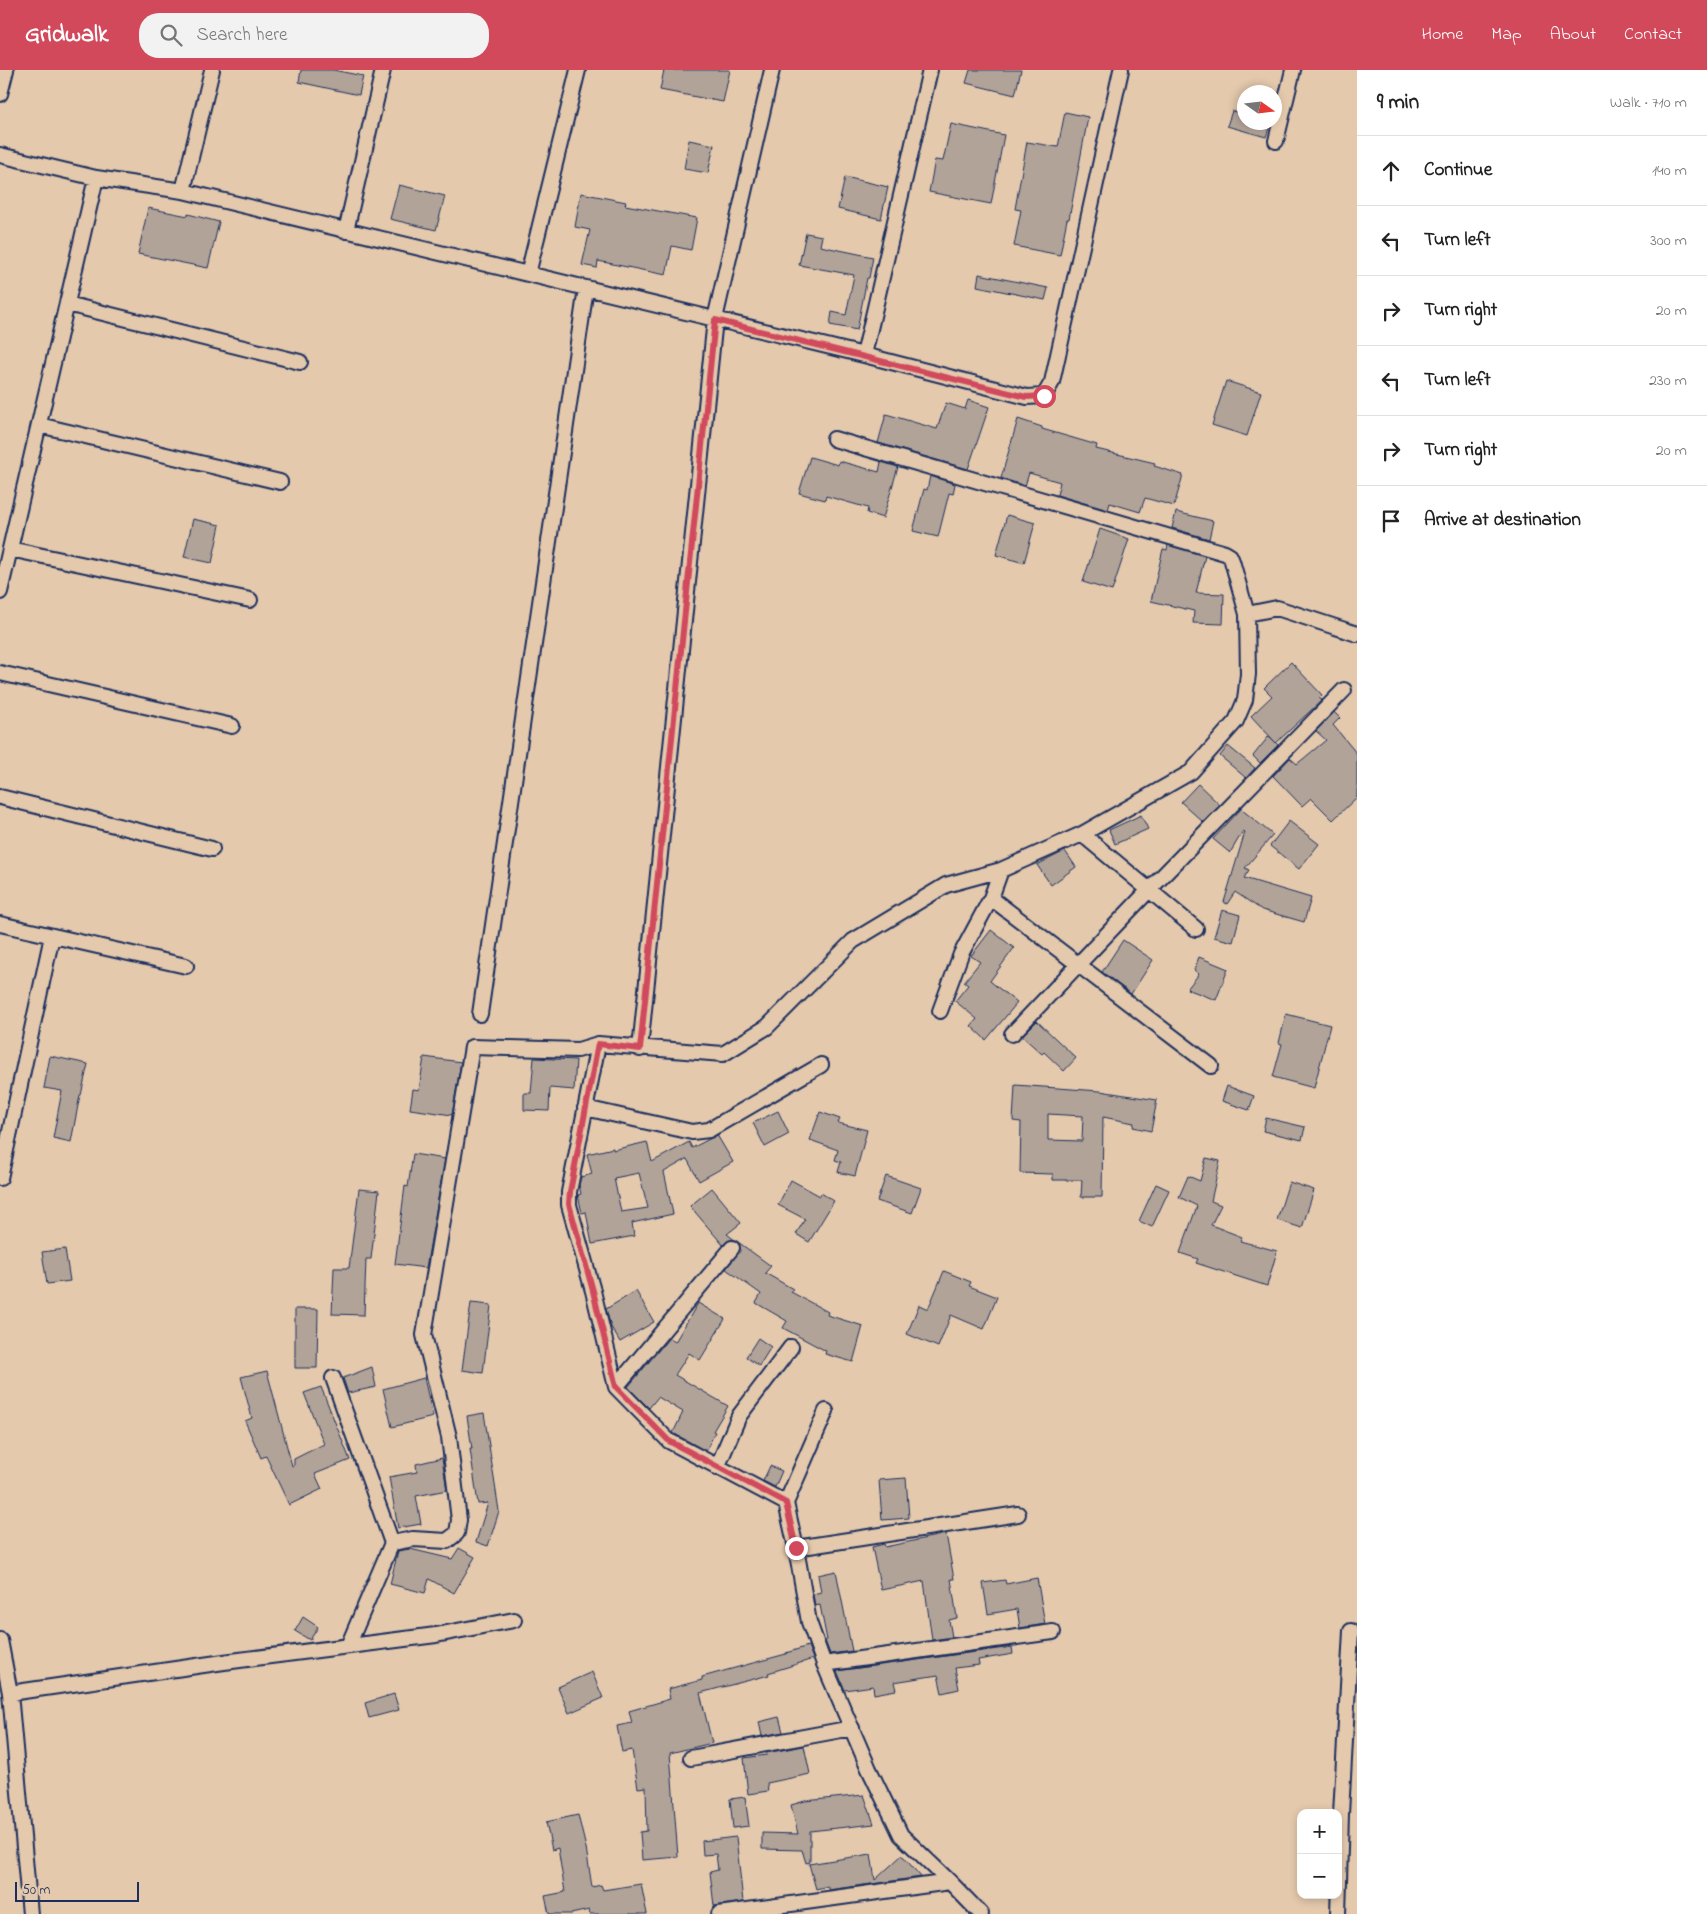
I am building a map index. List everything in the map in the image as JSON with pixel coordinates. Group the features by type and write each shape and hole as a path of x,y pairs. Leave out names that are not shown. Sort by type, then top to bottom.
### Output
{"street":[{"path":"0,94 6,70"},
{"path":"183,192 212,70"},
{"path":"346,231 383,70"},
{"path":"528,274 578,70"},
{"path":"640,1049 715,320 772,70"},
{"path":"864,355 930,70"},
{"path":"0,156 96,178 183,192 864,355 1026,397 1044,396 1052,382 1121,70"},
{"path":"1276,141 1293,70"},
{"path":"0,592 96,178"},
{"path":"480,1014 586,288"},
{"path":"67,304 300,362"},
{"path":"39,425 280,482"},
{"path":"392,1543 413,1539 446,1540 457,1533 459,1520 449,1437 424,1336 472,1047 578,1050 598,1044 640,1049 723,1054 767,1027 853,941 946,885 1001,870 1082,834 1191,772 1236,721 1245,700 1248,674 1247,614 1230,556 834,439"},
{"path":"10,549 250,600"},
{"path":"1247,614 1277,608 1357,634"},
{"path":"0,673 232,726"},
{"path":"1012,1034 1344,690"},
{"path":"0,797 212,849"},
{"path":"1082,834 1196,929"},
{"path":"940,1011 961,954 991,898 1001,870"},
{"path":"991,898 1211,1066"},
{"path":"0,924 186,966"},
{"path":"0,1178 52,936"},
{"path":"598,1044 569,1204 593,1291 616,1387 669,1441 716,1468 786,1503"},
{"path":"585,1108 692,1132 709,1130 821,1065"},
{"path":"616,1387 732,1248"},
{"path":"716,1468 739,1416 792,1347"},
{"path":"333,1378 392,1543 348,1646"},
{"path":"826,1411 786,1503 809,1622 824,1664 869,1769 901,1835 981,1914"},
{"path":"796,1548 1018,1514"},
{"path":"10,1693 436,1635 514,1620"},
{"path":"1338,1914 1341,1814 1351,1631"},
{"path":"824,1664 1053,1632"},
{"path":"0,1640 10,1693 30,1914"},
{"path":"691,1758 852,1728"},
{"path":"720,1914 950,1882"}],"building":[{"path":"301,70 333,70 363,76 359,95 299,82"},
{"path":"664,70 730,70 723,102 660,90"},
{"path":"970,70 1021,70 1015,95 966,83"},
{"path":"1232,111 1237,112 1237,129 1227,126"},
{"path":"1065,112 1088,117 1069,219 1067,219 1060,255 1014,246 1021,210 1015,209 1027,142 1058,147"},
{"path":"951,124 1004,135 991,204 929,192 935,160 943,161"},
{"path":"1241,130 1268,130 1266,137"},
{"path":"689,140 714,145 708,173 684,169"},
{"path":"845,177 888,187 881,219 838,209"},
{"path":"399,185 445,196 436,230 390,219"},
{"path":"581,193 626,202 625,205 697,218 691,250 672,246 666,275 598,261 597,268 582,265 590,230 575,227"},
{"path":"148,208 188,216 188,214 219,222 208,268 138,254"},
{"path":"806,233 822,236 820,246 873,257 857,330 830,325 832,312 846,315 854,275 799,265"},
{"path":"979,274 1048,288 1045,300 977,286"},
{"path":"1226,381 1261,392 1247,436 1212,425"},
{"path":"968,400 989,407 968,469 878,443 886,414 937,429 946,403 965,409"},
{"path":"1018,419 1042,427 1042,429 1097,445 1096,449 1155,463 1154,466 1183,475 1174,506 1145,498 1140,512 1110,503 1108,510 1057,495 1060,482 1029,473 1025,486 1001,478"},
{"path":"810,457 838,465 839,461 879,472 881,462 898,467 883,518 867,513 868,508 826,496 825,500 799,493"},
{"path":"930,476 955,484 953,494 949,493 938,537 913,531 924,489 927,490"},
{"path":"1176,512 1213,521 1209,539 1172,528"},
{"path":"1007,515 1035,523 1024,563 996,555"},
{"path":"193,519 220,525 212,563 184,557"},
{"path":"1100,529 1129,539 1112,591 1083,582"},
{"path":"1168,545 1205,556 1196,593 1224,594 1223,624 1193,623 1194,611 1151,601 1163,549 1167,550"},
{"path":"1291,662 1322,695 1319,698 1322,700 1276,743 1251,716 1272,696 1264,688"},
{"path":"1334,712 1340,718 1333,725 1357,754 1357,797 1333,820 1311,798 1302,806 1273,776 1290,758 1297,764 1326,740 1316,731"},
{"path":"1269,736 1278,745 1260,763 1253,756"},
{"path":"1228,746 1255,768 1246,778 1220,756"},
{"path":"1198,784 1220,805 1203,822 1181,802"},
{"path":"1241,809 1273,835 1245,868 1249,870 1244,878 1311,898 1304,922 1262,910 1235,892 1227,904 1224,902 1245,832 1243,831 1230,853 1213,839"},
{"path":"1141,815 1148,829 1115,844 1109,830"},
{"path":"1289,821 1319,844 1299,869 1270,846"},
{"path":"1065,851 1076,867 1051,885 1037,865"},
{"path":"1222,910 1240,915 1233,942 1214,937"},
{"path":"991,930 1014,948 990,981 1017,1003 986,1040 971,1026 977,1019 955,1001 968,985 964,982 980,962 971,956"},
{"path":"1123,940 1153,960 1131,994 1102,972"},
{"path":"1199,957 1228,969 1216,1000 1187,989 1199,974 1194,970"},
{"path":"1286,1014 1330,1025 1314,1088 1273,1077 1282,1044 1279,1043"},
{"path":"1037,1021 1076,1058 1064,1071 1044,1052 1042,1054 1022,1036"},
{"path":"50,1056 88,1064 71,1142 53,1138 62,1091 44,1088"},
{"path":"424,1057 461,1062 452,1115 410,1109 413,1089 419,1090"},
{"path":"534,1058 576,1060 574,1090 550,1088 549,1111 524,1110 524,1093 531,1093"},
{"path":"1015,1085 1100,1091 1157,1100 1151,1131 1133,1127 1134,1123 1103,1117 1102,1197 1081,1197 1082,1180 1053,1180 1053,1174 1020,1173 1021,1122 1013,1121","holes":["1048,1114 1083,1116 1082,1141 1048,1140"]},
{"path":"1227,1086 1254,1096 1249,1110 1222,1101"},
{"path":"778,1111 789,1134 765,1147 753,1123"},
{"path":"820,1112 840,1119 838,1123 867,1130 855,1176 838,1172 841,1162 835,1160 838,1150 810,1140"},
{"path":"1266,1118 1305,1127 1302,1140 1263,1131"},
{"path":"717,1135 733,1162 699,1181 687,1159 664,1172 673,1214 632,1223 634,1236 592,1244 586,1212 582,1213 578,1195 581,1194 579,1185 581,1177 592,1174 587,1154 647,1142 652,1162 689,1142 692,1148","holes":["639,1173 648,1208 621,1212 614,1178"]},
{"path":"413,1154 445,1159 426,1268 395,1264 405,1186 408,1187"},
{"path":"1206,1158 1220,1161 1211,1201 1221,1205 1211,1225 1242,1237 1240,1241 1277,1251 1267,1286 1196,1263 1198,1259 1180,1253 1197,1206 1179,1197 1188,1176 1200,1181"},
{"path":"886,1176 921,1188 912,1213 877,1201"},
{"path":"791,1180 820,1196 821,1193 834,1201 809,1242 796,1234 805,1219 778,1205"},
{"path":"1289,1182 1314,1190 1302,1228 1277,1220"},
{"path":"1156,1184 1169,1190 1152,1227 1139,1221"},
{"path":"712,1188 741,1223 727,1234 736,1241 729,1240 723,1245 690,1206"},
{"path":"359,1189 379,1191 371,1259 366,1259 364,1315 332,1314 334,1268 349,1268"},
{"path":"738,1242 771,1266 765,1273 793,1289 791,1292 828,1312 827,1315 863,1326 853,1362 825,1354 826,1351 783,1328 787,1321 756,1303 761,1294 726,1269 740,1250"},
{"path":"65,1249 70,1281 47,1284 42,1252"},
{"path":"944,1271 971,1282 969,1286 997,1297 984,1329 951,1315 938,1347 907,1334 919,1305 928,1309"},
{"path":"636,1291 654,1322 620,1342 611,1327 606,1309"},
{"path":"471,1303 491,1305 483,1373 462,1370"},
{"path":"698,1303 725,1319 700,1360 689,1353 675,1375 728,1406 713,1431 715,1432 706,1451 673,1433 683,1412 658,1397 649,1408 628,1387 669,1338 675,1342"},
{"path":"295,1309 318,1309 317,1368 295,1368"},
{"path":"758,1338 771,1347 759,1366 746,1357"},
{"path":"372,1367 376,1387 348,1393 343,1378"},
{"path":"267,1371 292,1466 294,1465 294,1459 324,1444 304,1393 321,1387 350,1460 315,1474 322,1489 289,1505 266,1456 261,1458 245,1421 252,1418 241,1377"},
{"path":"424,1378 433,1417 392,1427 383,1389"},
{"path":"484,1413 499,1511 488,1546 476,1542 488,1503 478,1504 467,1416"},
{"path":"442,1458 447,1490 416,1496 421,1524 398,1528 389,1477 417,1472 416,1464"},
{"path":"770,1466 782,1471 775,1487 763,1481"},
{"path":"906,1478 909,1518 882,1520 879,1480"},
{"path":"946,1534 954,1579 951,1579 957,1618 949,1620 952,1637 932,1640 924,1581 881,1590 872,1547 884,1544 885,1547"},
{"path":"459,1548 475,1557 454,1593 429,1579 425,1593 390,1584 398,1551 410,1549 452,1559"},
{"path":"836,1571 852,1651 830,1654 825,1641 827,1640 820,1605 815,1606 813,1594 821,1592 818,1575"},
{"path":"1037,1578 1045,1624 1020,1628 1017,1609 988,1614 983,1583 1005,1580 1006,1584"},
{"path":"303,1617 318,1627 310,1640 295,1631"},
{"path":"808,1646 813,1659 768,1673 769,1675 700,1693 712,1743 670,1753 678,1857 642,1860 640,1832 647,1831 646,1787 638,1788 632,1750 622,1752 617,1726 632,1723 629,1711 670,1699 668,1689"},
{"path":"1012,1647 1013,1654 978,1660 979,1665 955,1668 959,1689 942,1693 938,1675 894,1682 896,1690 874,1694 873,1686 845,1690 837,1671"},
{"path":"592,1672 603,1698 569,1713 558,1687"},
{"path":"394,1694 399,1710 369,1718 365,1703"},
{"path":"779,1717 783,1732 762,1736 759,1722"},
{"path":"804,1746 810,1774 767,1783 768,1791 748,1794 744,1758 767,1755 766,1753"},
{"path":"864,1795 874,1824 810,1831 810,1862 806,1863 802,1850 762,1849 762,1833 798,1834 791,1805 805,1801"},
{"path":"745,1797 749,1826 733,1828 730,1799"},
{"path":"578,1815 586,1848 592,1887 601,1885 603,1890 641,1884 647,1914 590,1914 589,1910 571,1914 549,1914 545,1896 565,1892 558,1848 552,1850 546,1822"},
{"path":"736,1837 743,1902 714,1906 710,1872 718,1870 716,1854 703,1855 702,1841"},
{"path":"871,1854 875,1880 902,1855 921,1877 828,1890 828,1886 816,1889 809,1864"}],"route":[{"path":"796,1548 786,1503 716,1468 669,1441 616,1387 593,1291 569,1204 598,1044 640,1049 715,320 864,355 1026,397 1044,396"}]}
